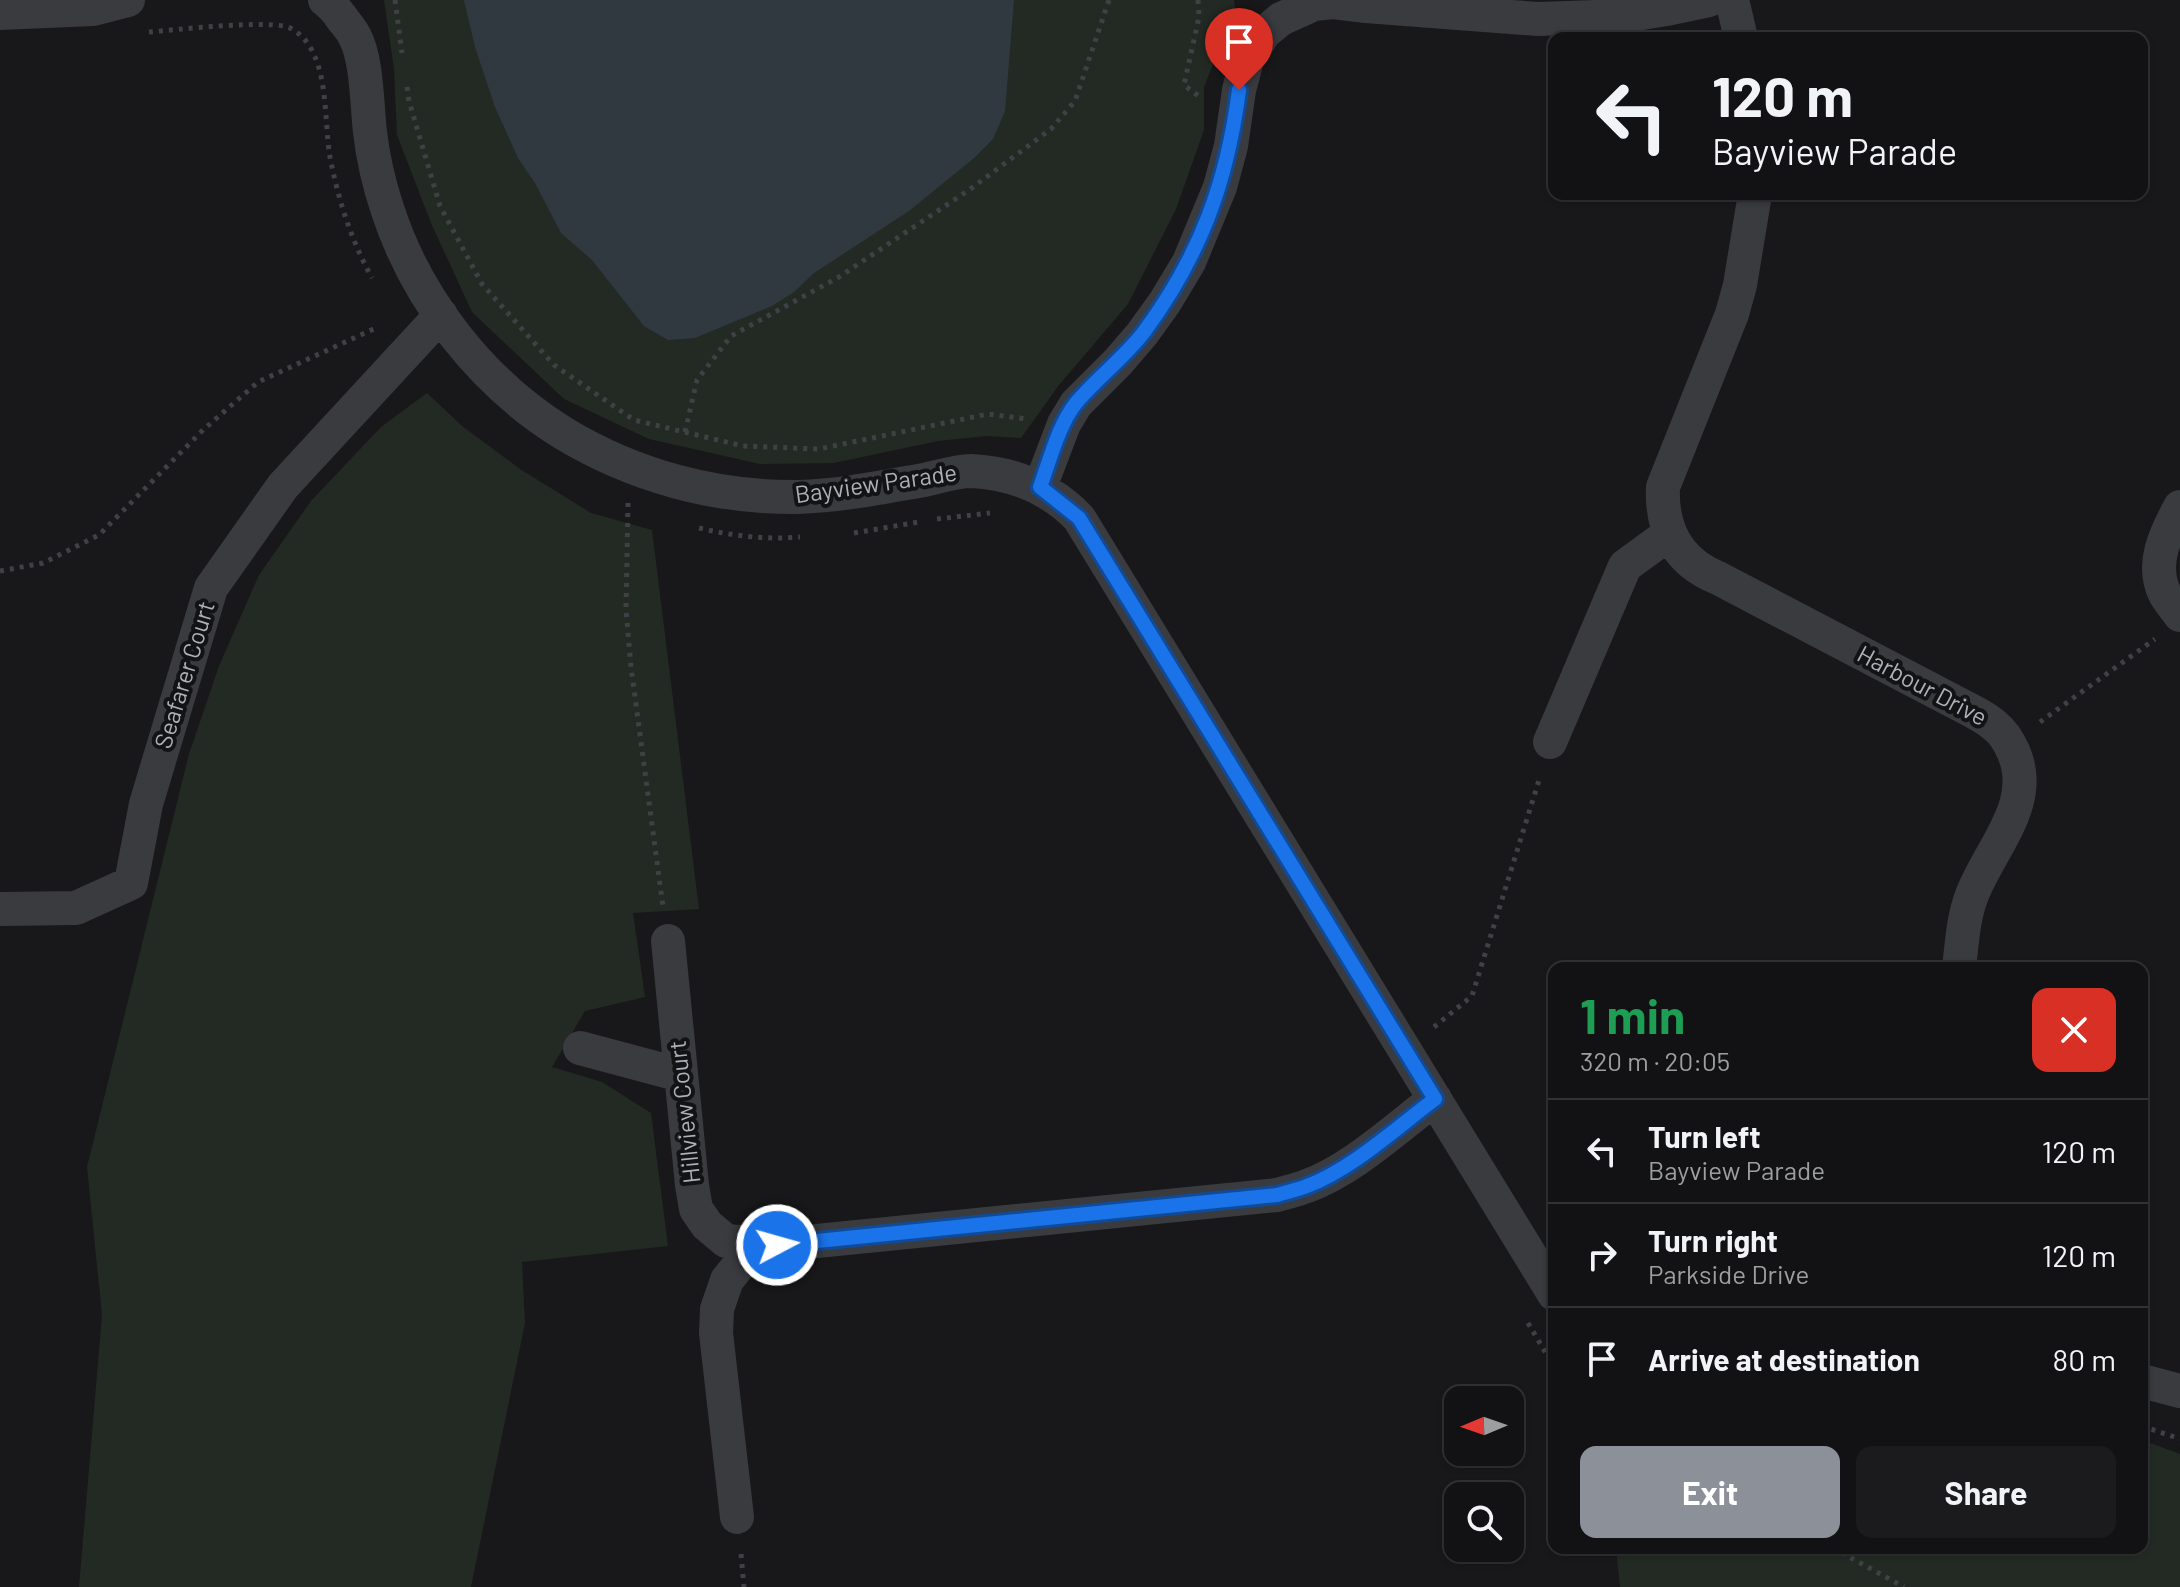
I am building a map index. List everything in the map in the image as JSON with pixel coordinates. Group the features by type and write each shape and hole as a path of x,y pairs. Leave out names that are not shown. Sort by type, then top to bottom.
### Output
{"street":[{"path":"0,13 93,9 128,0"},
{"name":"Bayview Parade","path":"325,0 356,38 366,78 376,169 388,211 409,261 441,315 465,347 497,382 536,415 629,466 663,479 709,490 753,496 801,497 968,471 1012,476 1040,487 1079,518 1548,1284"},
{"path":"1040,487 1064,424 1076,404 1142,334 1189,262 1220,187 1247,60 1278,9 1333,2 1538,19 1624,16 1709,0"},
{"path":"1732,0 1740,32"},
{"name":"Harbour Drive","path":"1754,200 1732,314 1663,487 1662,503 1669,534 1688,560 1703,572 1974,712 1996,726 2010,743 2018,761 2018,800 1972,894 1965,919 1960,962"},
{"name":"Seafarer Court","path":"0,909 76,908 131,883 146,804 211,588 283,486 406,331 441,315"},
{"path":"2168,627 2159,567 2163,539 2180,507"},
{"path":"1550,742 1625,566 1669,534"},
{"name":"Hillview Court","path":"668,941 696,1209 707,1225 726,1241 777,1245 1277,1195 1329,1176 1435,1099"},
{"path":"580,1048 681,1075"},
{"path":"737,1517 716,1333 717,1309 727,1280 756,1244"},
{"path":"2148,1383 2180,1391"}],"path":[{"path":"395,0 403,57"},
{"path":"685,432 697,380 731,336 839,277 969,190 1051,129 1075,101 1109,0"},
{"path":"1198,0 1199,17 1184,85 1235,121"},
{"path":"148,32 262,25 288,27 307,42 317,61 330,154 343,213 376,285"},
{"path":"407,86 440,206 482,284 554,365 634,420 743,446 819,449 988,414 1064,424"},
{"path":"0,571 43,563 99,535 203,430 258,382 406,331"},
{"path":"629,466 626,610 668,941"},
{"path":"616,504 642,513"},
{"path":"935,519 1000,514"},
{"path":"842,534 920,522"},
{"path":"698,528 736,536 782,539 812,536"},
{"path":"2010,743 2168,627"},
{"path":"1405,1050 1472,996 1550,742"},
{"path":"1524,1316 1548,1357"},
{"path":"2148,1428 2180,1439"},
{"path":"1844,1554 1904,1587"}],"shaded area":[{"path":"384,0 1234,0 1235,8 1204,87 1204,130 1176,209 1128,304 1059,385 1021,438 986,436 938,441 834,463 760,464 649,439 564,399 472,312 431,223 397,135 394,69"},
{"path":"464,0 1014,0 1005,111 993,139 974,158 909,211 814,273 794,292 772,306 695,338 668,340 644,326 592,260 561,233 518,158 495,107 475,47"},
{"path":"427,393 462,426 520,469 591,513 652,530 699,909 633,913 645,997 585,1011 552,1067 602,1082 651,1113 668,1246 522,1262 525,1323 471,1587 79,1587 102,1315 87,1167 189,754 219,666 259,575 311,501 381,427"},
{"path":"2148,1442 2180,1454 2180,1587 1620,1587 1617,1554 2148,1554"}],"route":[{"path":"777,1245 1277,1195 1329,1176 1435,1099 1079,518 1040,487 1064,424 1076,404 1142,334 1189,262 1220,187 1231,146 1239,90"}]}
